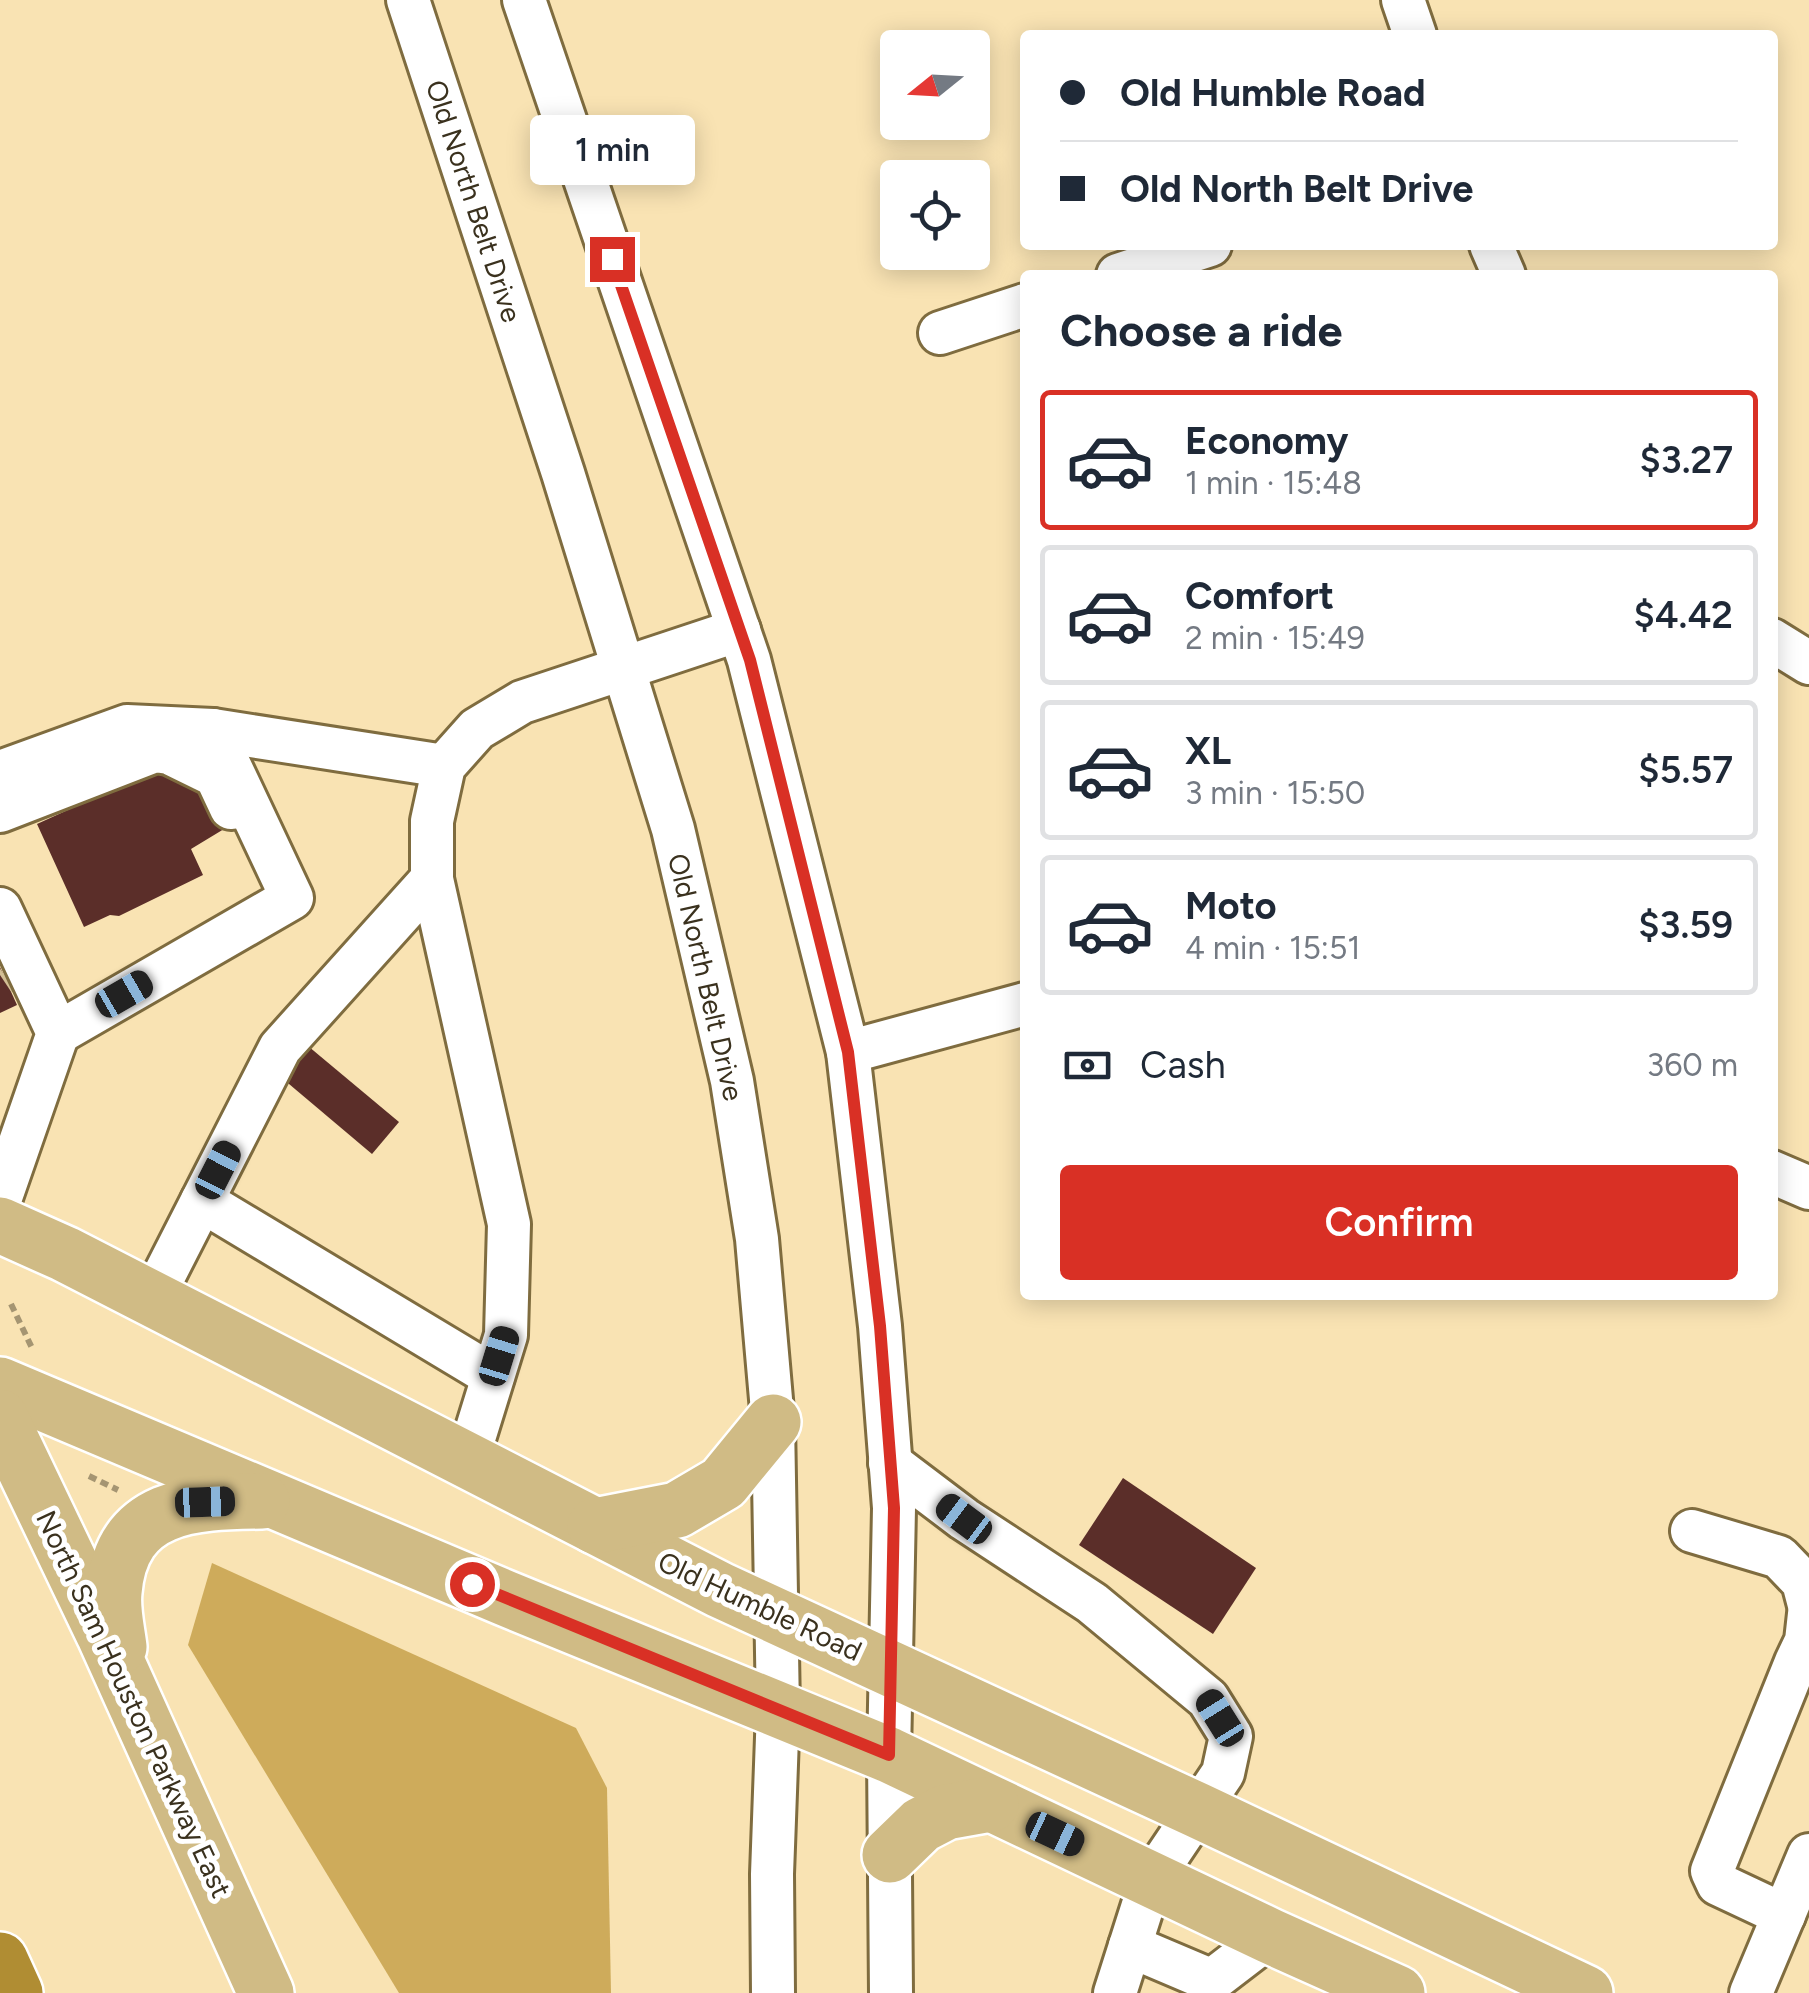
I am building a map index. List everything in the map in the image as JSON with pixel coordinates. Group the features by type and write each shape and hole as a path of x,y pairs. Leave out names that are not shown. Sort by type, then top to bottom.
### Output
{"highway":[{"path":"0,1960 15,1993"}],"main road":[{"name":"Old Humble Road","path":"0,1225 65,1254 720,1590 1584,1993"},
{"path":"18,1372 274,1500 889,1755 1397,1993"},
{"name":"North Sam Houston Parkway East","path":"0,1417 113,1654 266,1993"},
{"path":"594,1526 678,1510 723,1483 773,1422"},
{"path":"0,1474 113,1654"},
{"path":"113,1654 113,1594 127,1544 141,1527 166,1513 205,1502 274,1500"},
{"path":"890,1855 921,1825 946,1812 991,1804"}],"street":[{"name":"Old North Belt Drive","path":"408,0 563,472 673,828 732,1081 757,1239 773,1422 778,1710 772,1874 773,1993"},
{"path":"524,0 750,660 848,1052 880,1326 894,1508 889,1755 891,1993"},
{"path":"1404,0 1413,30"},
{"path":"1133,270 1195,250"},
{"path":"940,333 1020,307"},
{"path":"468,1460 506,1335 509,1224 432,880 432,821 444,766 477,729 522,702 739,630"},
{"path":"1778,644 1809,663"},
{"path":"0,772 127,726 213,730 444,766"},
{"path":"0,1200 14,1110 58,1032 292,898 213,730"},
{"path":"0,812 155,751 168,753 216,776 259,868 282,877"},
{"path":"152,1299 280,1048 432,880"},
{"path":"0,910 14,968 58,1032"},
{"path":"848,1052 1020,1005"},
{"path":"1778,1175 1809,1188"},
{"path":"202,1200 493,1376"},
{"path":"890,1463 964,1519 1092,1603 1208,1700 1231,1736 1223,1773 1151,1880 1115,1993"},
{"path":"1692,1531 1779,1557 1802,1582 1809,1605"},
{"path":"1784,1916 1718,1884 1712,1871 1802,1665 1809,1614"},
{"path":"1751,1993 1809,1855"},
{"path":"1130,1946 1224,1984 1270,1936"}],"path":[{"path":"11,1304 18,1372"},
{"path":"93,1478 119,1490"}],"shaded area":[{"path":"212,1563 576,1728 607,1788 611,1993 399,1993 188,1645"}],"building":[{"path":"160,768 207,790 224,829 191,849 203,875 119,916 110,915 84,927 37,824"},
{"path":"0,967 17,1005 0,1013"},
{"path":"302,1041 399,1122 372,1154 276,1073"},
{"path":"1123,1478 1256,1568 1213,1634 1079,1545"}],"route":[{"path":"472,1584 889,1755 894,1508 880,1326 848,1052 750,660 612,259"}]}
